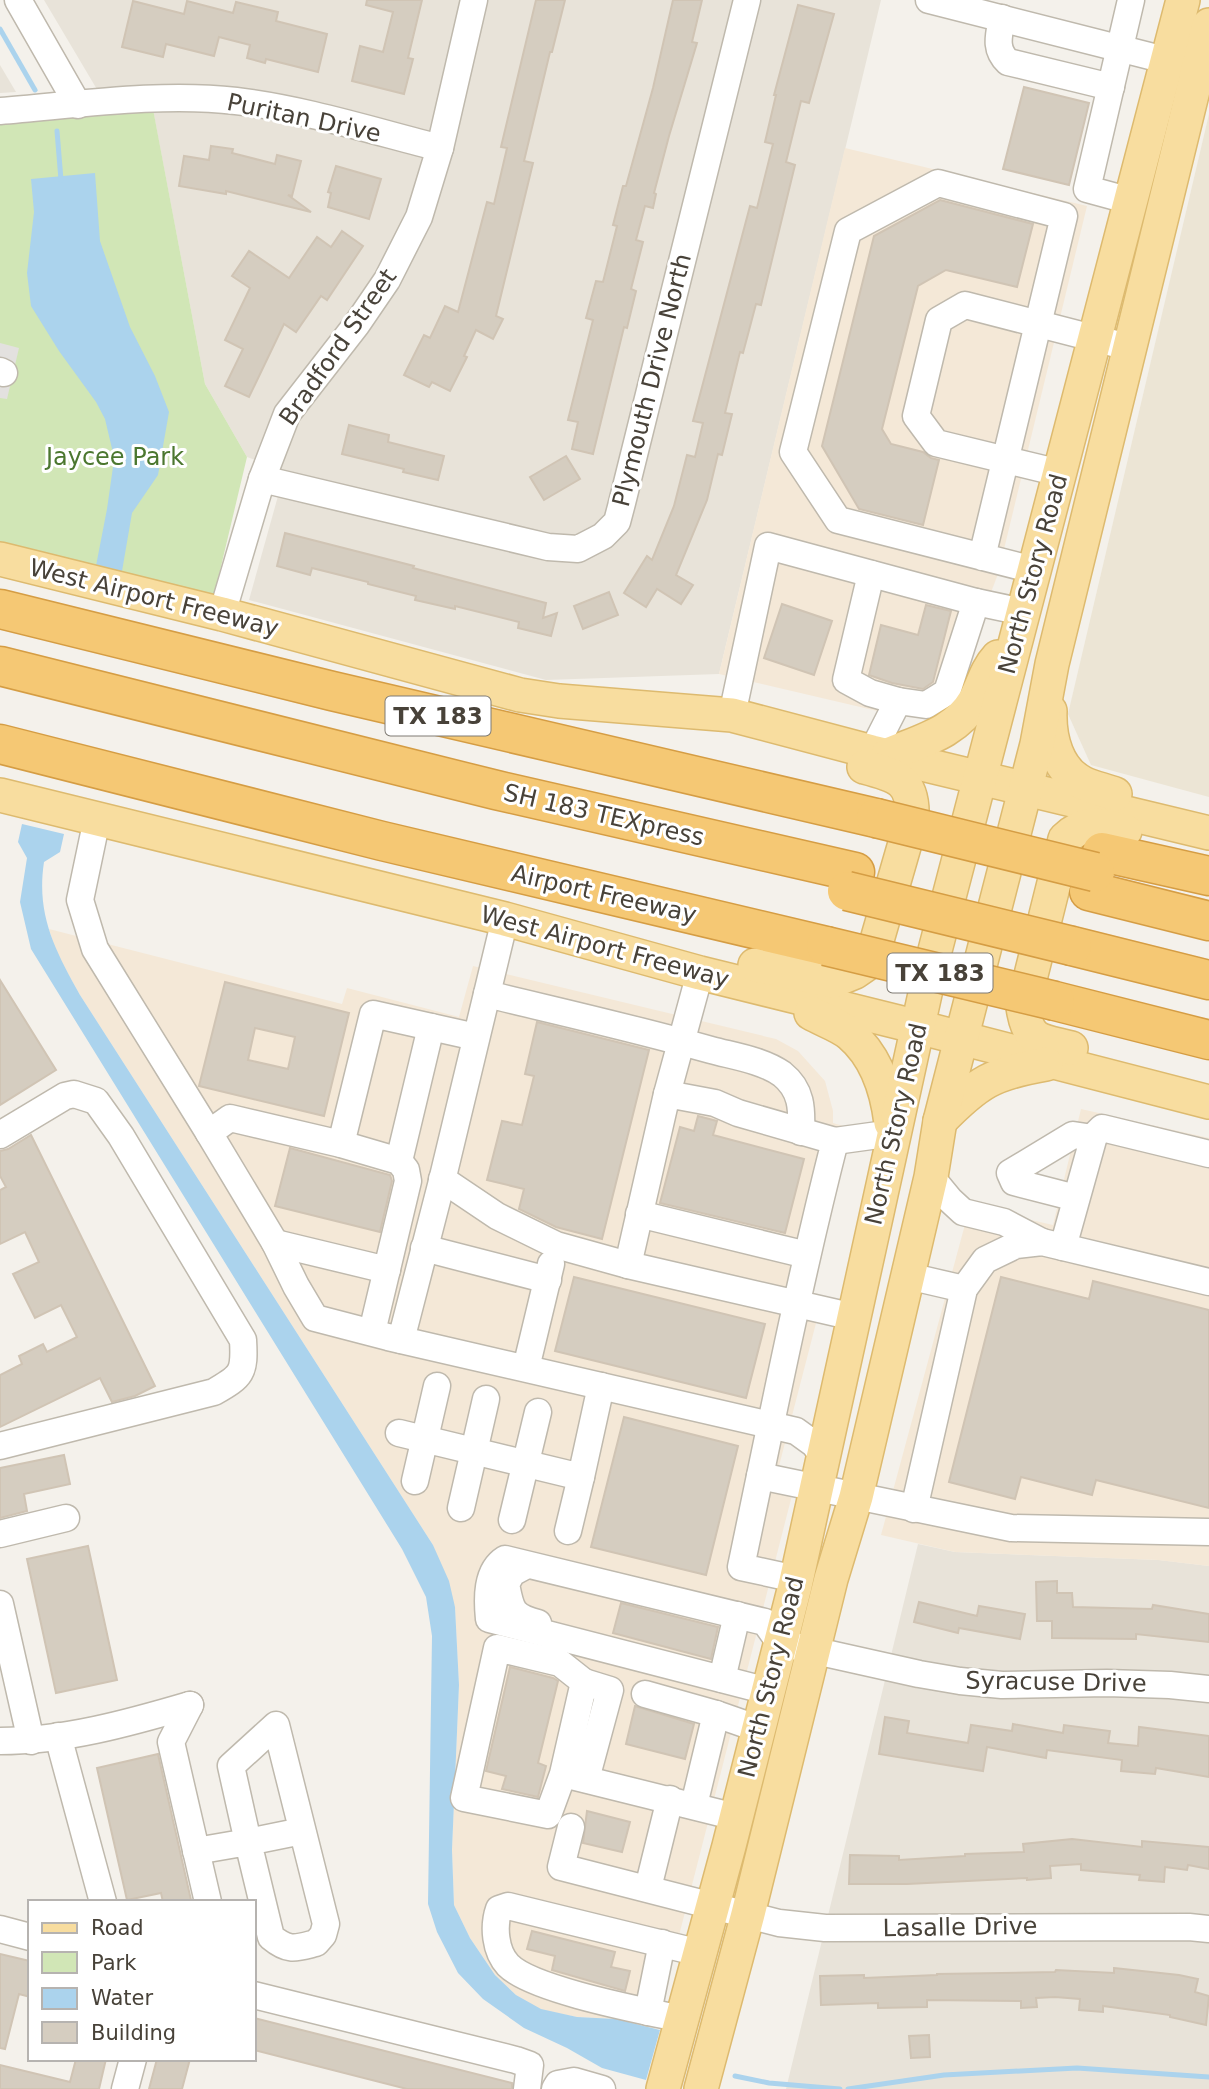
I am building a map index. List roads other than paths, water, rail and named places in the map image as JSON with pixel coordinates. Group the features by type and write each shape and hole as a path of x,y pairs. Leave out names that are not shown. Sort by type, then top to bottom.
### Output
{"highway":[{"name":"TX 183","path":"0,609 332,691 876,818 1209,901"},
{"name":"SH 183 TEXpress","path":"0,666 851,882 1074,936 1209,959"},
{"name":"SH 183 TEXpress","path":"0,688 463,802 851,882"},
{"name":"Airport Freeway","path":"0,744 395,844 1209,1040"},
{"path":"1096,872 1209,876"},
{"path":"1096,872 1209,921"},
{"name":"SH 183 TEXpress","path":"1074,936 1209,980"}],"main road":[{"name":"North Story Road","path":"701,2089 748,1914 812,1651 856,1497 931,1177 940,1121 1037,744 1052,664 1192,66 1183,0"},
{"name":"North Story Road","path":"663,2089 796,1579 893,1133 978,778 1131,201 1209,25"},
{"name":"West Airport Freeway","path":"0,559 222,614 520,695 718,715 1209,833"},
{"path":"880,753 951,728 965,715 975,699 988,667 1020,625"},
{"path":"1052,664 1052,744 1069,772 1082,783 1209,818"},
{"path":"687,970 714,957 833,981 855,972 871,961 912,819 913,800 906,785 895,775 731,729 718,715"},
{"name":"West Airport Freeway","path":"0,797 505,919 687,970 1209,1102"},
{"path":"1209,850 1093,824 1076,829 1065,839 1023,1007 1026,1026 1037,1040 1209,1084"},
{"path":"772,991 850,1034 876,1066 888,1099 893,1133"},
{"path":"940,1121 960,1100 991,1078 1010,1070 1054,1063"},
{"path":"903,1093 910,1156 891,1256 894,1268 908,1276"}],"street":[{"path":"18,0 78,105"},
{"name":"Bradford Street","path":"222,614 262,478 287,414 357,324 387,280 419,218 440,148 474,0"},
{"name":"Plymouth Drive North","path":"262,478 548,547 578,550 603,536 617,522 747,0"},
{"path":"929,0 1192,66"},
{"path":"1131,0 1087,189 1131,201"},
{"path":"1002,18 998,37 999,51 1008,62 1111,87"},
{"name":"Puritan Drive","path":"0,111 168,98 235,101 319,117 440,148"},
{"path":"982,557 1064,216 938,183 849,231 793,452 838,520 982,557 1034,570"},
{"path":"1060,473 936,443 916,416 939,320 965,305 1128,347"},
{"path":"718,715 768,546 976,602 1020,625"},
{"path":"871,574 846,680 870,693 898,701 926,705 947,692 976,602"},
{"path":"880,753 898,701"},
{"path":"97,819 80,900 94,949 275,1243 315,1318 784,1428 814,1444 820,1472"},
{"path":"401,1340 505,919"},
{"path":"628,1265 680,1041 687,970"},
{"path":"487,994 680,1041 769,1066 782,1074 799,1096 802,1110 801,1132"},
{"path":"341,1144 373,1014 476,1037"},
{"path":"399,1161 431,1027"},
{"path":"0,1135 65,1096 74,1094 96,1101 121,1136 243,1340 245,1363 236,1379 214,1392 0,1446"},
{"path":"667,1094 715,1103 738,1113 835,1141 893,1133"},
{"path":"209,1133 230,1118 341,1144 399,1161 406,1170 408,1181 372,1332"},
{"path":"1052,1245 1076,1198 1093,1138 1102,1128 1209,1154"},
{"path":"1076,1198 1014,1182 1010,1172 1073,1135 1093,1138"},
{"path":"796,1579 741,1567 760,1476 784,1428 796,1305 835,1141"},
{"path":"931,1177 963,1212 1004,1222 1052,1245 1209,1282"},
{"path":"442,1179 497,1216 556,1245 628,1265 854,1317"},
{"path":"639,1214 807,1255"},
{"path":"275,1243 387,1270"},
{"path":"526,1368 556,1245"},
{"path":"914,1509 964,1289 985,1260 1016,1245 1052,1245"},
{"path":"424,1248 548,1280"},
{"path":"908,1276 964,1289"},
{"path":"568,1531 601,1385"},
{"path":"415,1481 438,1386"},
{"path":"461,1508 486,1399"},
{"path":"784,1428 800,1427 835,1404"},
{"path":"512,1520 538,1412"},
{"path":"399,1433 581,1477"},
{"path":"760,1476 820,1472 856,1497 1011,1528 1209,1532"},
{"path":"0,1534 66,1518"},
{"path":"768,1691 489,1619 488,1590 497,1565 505,1559 765,1622 780,1643"},
{"path":"526,1565 512,1573 506,1584 510,1606 525,1620 562,1627 636,1650 679,1667"},
{"path":"0,1604 31,1741"},
{"path":"722,1679 737,1615"},
{"name":"Syracuse Drive","path":"780,1643 919,1674 988,1683 1107,1683 1209,1689"},
{"path":"497,1648 560,1663 584,1682 610,1690 574,1776 548,1815 464,1797 497,1648"},
{"path":"645,1694 759,1729"},
{"path":"0,1741 31,1741 58,1736 190,1705 171,1742 208,1900"},
{"path":"648,1888 716,1714"},
{"path":"275,1724 326,1924 317,1943 292,1949 280,1945 271,1937 248,1842 231,1766 275,1724"},
{"path":"58,1736 102,1900"},
{"path":"574,1776 736,1817"},
{"name":"Lasalle Drive","path":"572,1827 561,1867 779,1923 870,1929 1045,1926 1209,1929"},
{"path":"196,1851 302,1831"},
{"path":"682,2019 603,2002 529,1978 508,1965 497,1943 495,1920 499,1909 508,1906 700,1953"},
{"path":"0,1930 28,1937"},
{"path":"648,2012 663,1942"},
{"path":"256,1995 516,2060 530,2065 527,2089"},
{"path":"125,2089 132,2061"},
{"path":"555,2089 558,2084 574,2081 602,2089"}],"water":[{"path":"95,173 100,241 130,327 155,376 169,412 158,475 132,513 121,577 95,571 113,467 113,453 105,419 31,306 27,273 34,212 31,179"},
{"path":"22,824 64,834 60,852 44,862 43,899 50,932 80,995 433,1545 449,1581 455,1607 459,1685 452,1850 454,1905 470,1938 495,1975 516,1995 541,2009 577,2017 616,2019 660,2030 646,2080 602,2068 524,2028 483,1999 458,1973 437,1932 428,1904 432,1636 426,1597 402,1549 31,949 20,902 27,858 18,842"}],"waterway":[{"path":"0,29 35,90"},
{"path":"57,131 61,180"},
{"path":"848,2089 944,2075 1077,2068 1209,2077"},
{"path":"735,2076 769,2083 840,2089"}],"park label":[{"name":"Jaycee Park","path":"115,457"}]}
